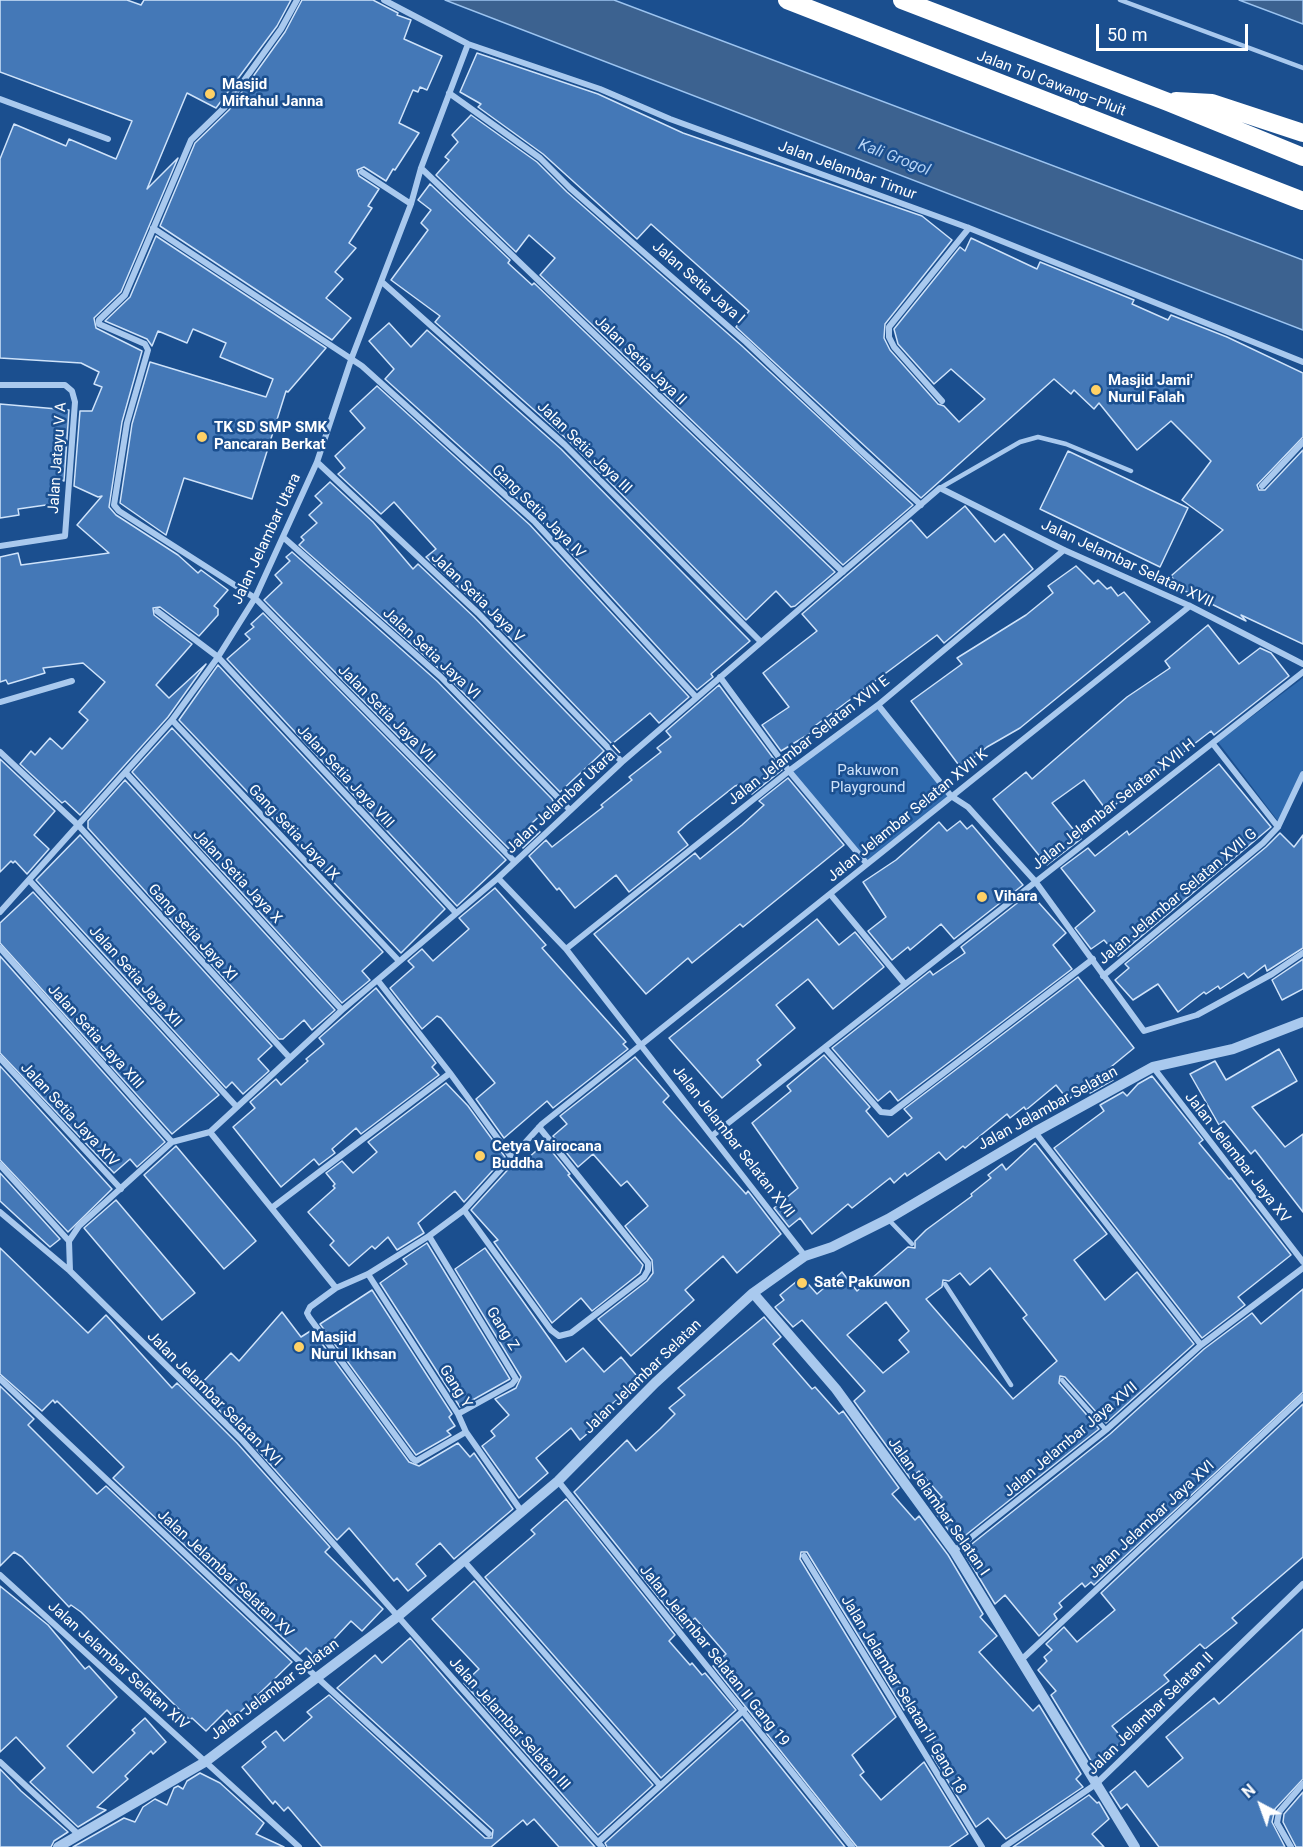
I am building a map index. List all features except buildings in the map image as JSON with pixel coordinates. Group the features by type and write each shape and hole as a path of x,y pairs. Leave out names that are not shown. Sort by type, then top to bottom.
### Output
{"highway":[{"name":"Jalan Tol Cawang–Pluit","path":"787,0 1303,201"},
{"name":"Jalan Tol Cawang–Pluit","path":"902,0 1168,102 1303,157"},
{"path":"1168,102 1189,100 1212,103 1303,133"}],"street":[{"path":"153,228 191,140 225,107 281,29 297,0"},
{"name":"Jalan Jelambar Timur","path":"384,0 468,44 600,89 670,119 969,228 1303,362"},
{"name":"Jalan Jelambar Utara","path":"0,912 171,720 218,657 255,598 317,462 351,357 382,282 411,204 421,168 468,44"},
{"name":"Jalan Setia Jaya I","path":"449,93 540,158 570,188 737,334 850,442 921,505"},
{"path":"0,100 108,139"},
{"name":"Jalan Setia Jaya II","path":"421,168 843,572"},
{"path":"362,172 411,204"},
{"name":"Gang Setia Jaya IV","path":"153,228 253,296 351,357 534,521 696,697"},
{"name":"Jalan Setia Jaya VII","path":"153,228 125,295 98,322 144,344 148,350 127,423 114,505 119,511 255,598 515,862"},
{"path":"942,401 894,347 889,337 889,327 969,228"},
{"name":"Jalan Setia Jaya III","path":"382,282 565,445 761,642"},
{"name":"Jalan Jatayu V A","path":"0,385 65,386 72,391 75,402 64,536 0,546"},
{"path":"1262,486 1303,442"},
{"name":"Jalan Setia Jaya V","path":"317,462 478,613 622,762"},
{"name":"Jalan Jelambar Utara I","path":"210,1132 289,1057 498,878 622,762 940,488"},
{"name":"Jalan Jelambar Selatan XVII","path":"940,488 1064,549 1190,606 1303,663"},
{"name":"Jalan Setia Jaya VI","path":"283,537 441,677 570,809"},
{"name":"Jalan Jelambar Selatan XVII E","path":"566,949 789,771 878,705 1064,549"},
{"name":"Jalan Jelambar Selatan XVII K","path":"466,1432 416,1461 412,1458 307,1313 310,1307 336,1288 368,1274 429,1236 464,1210 539,1127 1190,606"},
{"name":"Jalan Setia Jaya VIII","path":"157,611 218,657 456,913"},
{"name":"Jalan Jelambar Selatan XVII H","path":"713,1135 1303,672"},
{"path":"720,676 789,771 867,864"},
{"path":"0,702 72,681"},
{"path":"878,705 951,796 968,807 1035,881 1144,1031 1197,1015 1272,974 1303,953"},
{"name":"Gang Setia Jaya IX","path":"171,720 399,961"},
{"path":"1213,744 1278,827"},
{"name":"Gang Setia Jaya XI","path":"0,752 78,825 289,1057"},
{"name":"Jalan Setia Jaya X","path":"126,773 342,1011"},
{"name":"Jalan Jelambar Selatan XVII G","path":"1103,976 1263,843 1278,827 1303,774"},
{"name":"Jalan Jelambar Selatan XVII","path":"498,878 566,949 805,1256"},
{"name":"Jalan Setia Jaya XII","path":"29,880 236,1106"},
{"path":"831,895 904,983"},
{"name":"Jalan Setia Jaya XIII","path":"0,948 172,1142"},
{"path":"825,1048 881,1112 891,1113 1093,959"},
{"path":"379,982 512,1158"},
{"name":"Jalan Jelambar Selatan","path":"58,1847 205,1762 397,1617 558,1481 655,1383 753,1293 805,1256 832,1247 888,1219 1035,1132 1153,1067 1233,1048 1303,1022"},
{"name":"Jalan Setia Jaya XIV","path":"0,1058 121,1189"},
{"name":"Jalan Jelambar Jaya XV","path":"1153,1067 1303,1262"},
{"path":"273,1207 450,1073"},
{"path":"464,1210 551,1330 559,1336 571,1333 644,1277 648,1270 648,1263 539,1127"},
{"path":"70,1271 69,1241 79,1226 172,1142 210,1132 273,1207 336,1288"},
{"path":"1035,1132 1201,1345"},
{"path":"0,1165 69,1241"},
{"name":"Jalan Jelambar Selatan XVI","path":"0,1212 70,1271 241,1439 397,1617"},
{"name":"Gang Z","path":"429,1236 516,1378 458,1414"},
{"name":"Jalan Jelambar Jaya XVII","path":"954,1551 1106,1430 1201,1345 1303,1268"},
{"name":"Gang Y","path":"368,1274 458,1414 466,1432 522,1513"},
{"name":"Jalan Jelambar Selatan I","path":"753,1293 836,1389 954,1551 1019,1662 1135,1847"},
{"name":"Jalan Jelambar Selatan XV","path":"0,1379 318,1678 489,1834"},
{"name":"Jalan Jelambar Jaya XVI","path":"1019,1662 1303,1397"},
{"name":"Jalan Jelambar Selatan II Gang 19","path":"558,1481 852,1847"},
{"name":"Jalan Jelambar Selatan II Gang 18","path":"804,1556 982,1847"},
{"path":"462,1560 659,1784"},
{"name":"Jalan Jelambar Selatan XIV","path":"0,1575 298,1847"},
{"name":"Jalan Jelambar Selatan II","path":"1004,1847 1096,1784 1303,1584"},
{"name":"Jalan Jelambar Selatan III","path":"397,1617 600,1844"},
{"path":"600,1844 659,1784 744,1710"},
{"path":"0,1762 78,1834"},
{"path":"1291,1847 1277,1823 1279,1812 1303,1784"}],"lane":[{"path":"1120,0 1303,68"},
{"name":"Jalan Jelambar Utara I","path":"940,488 1020,442 1038,437 1066,444 1131,471"},
{"path":"888,1219 912,1244"},
{"path":"945,1284 1011,1385"},
{"path":"1062,1380 1106,1430"}],"green space":[{"path":"1303,678 1303,770 1278,821 1218,742"},
{"name":"Pakuwon Playground","path":"878,705 951,796 867,864 789,771"}],"water":[{"name":"Kali Grogol","path":"445,0 614,0 1303,260 1303,330"},
{"path":"1239,0 1303,0 1303,24"}],"place":[{"name":"Masjid Miftahul Janna","path":"210,94"},
{"name":"Masjid Jami' Nurul Falah","path":"1096,390"},
{"name":"TK SD SMP SMK Pancaran Berkat","path":"202,437"},
{"name":"Vihara","path":"982,897"},
{"name":"Cetya Vairocana Buddha","path":"480,1156"},
{"name":"Sate Pakuwon","path":"802,1283"},
{"name":"Masjid Nurul Ikhsan","path":"299,1347"}]}
